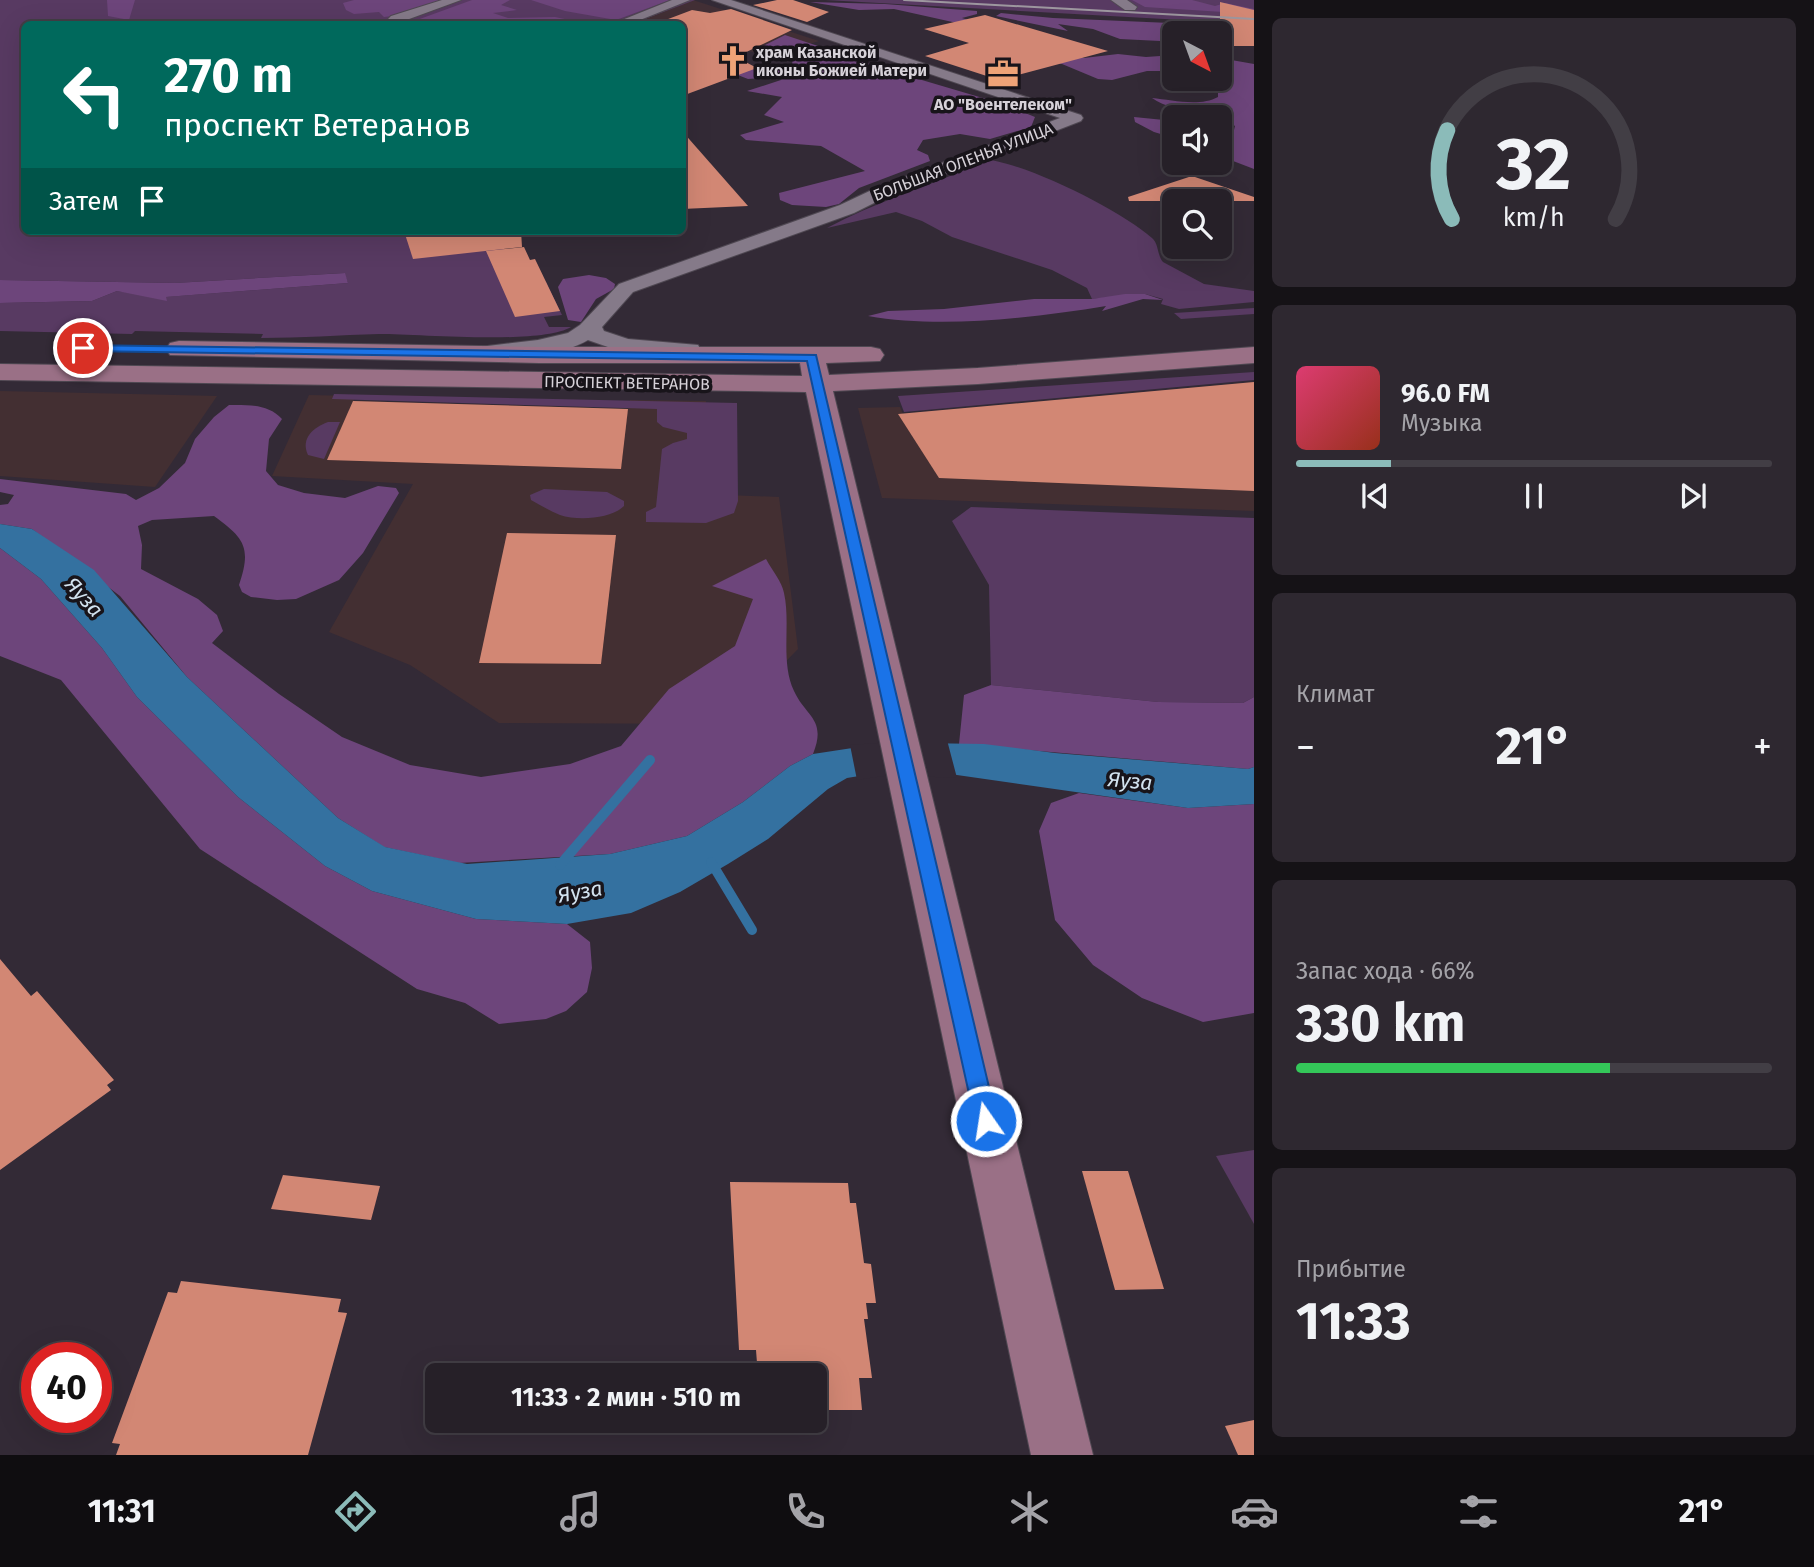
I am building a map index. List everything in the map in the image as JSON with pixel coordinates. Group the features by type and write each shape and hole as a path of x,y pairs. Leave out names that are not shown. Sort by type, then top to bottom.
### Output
{"main road":[{"path":"1147,338 1254,331"},
{"name":"ПРОСПЕКТ ВЕТЕРАНОВ","path":"152,349 474,354 808,366 978,376 1254,355"},
{"name":"ПРОСПЕКТ ВЕТЕРАНОВ","path":"0,372 808,366 898,354"},
{"path":"808,366 890,699 1062,1455"}],"street":[{"path":"393,21 455,0"},
{"path":"628,21 684,0"},
{"name":"БОЛЬШАЯ ОЛЕНЬЯ УЛИЦА","path":"590,324 609,302 626,288 847,209 883,192 1075,118 718,0"},
{"path":"474,354 558,342 578,336 590,324 594,335 625,345 808,366"}],"shaded area":[{"path":"0,0 695,0 640,21 21,21 21,235 498,235 504,249 541,283 546,282 562,315 544,317 549,327 571,327 534,336 508,337 379,334 261,338 263,334 0,331 0,303 92,301 117,291 165,297 348,283 344,273 175,283 0,280"},
{"path":"107,0 135,0 129,20 108,16"},
{"path":"354,0 448,0 402,15 384,17 379,12 354,14 346,10 343,3"},
{"path":"472,0 510,0 501,5 517,10 493,13 508,18 555,17 574,21 414,21"},
{"path":"531,0 670,0 616,20 565,11"},
{"path":"693,0 819,41 773,56 733,48 686,26 686,21 640,21"},
{"path":"825,0 1254,0 1254,24"},
{"path":"1132,0 1192,0 1215,6 1225,3 1254,9 1254,14 1145,7"},
{"path":"810,2 977,11 977,14 962,18 1084,58 1118,54 1162,56 1162,71 1147,71 1112,80 1098,79 1062,64 1003,52 966,25 894,9 859,10"},
{"path":"1001,13 1162,23 1162,38 1160,41 1120,39 1093,29 1058,24 1068,31 996,16"},
{"path":"785,35 1003,104 1035,117 1031,127 990,139 960,134 923,140 917,150 928,155 930,161 859,188 839,204 826,207 792,205 780,200 779,193 865,171 821,146 746,140 740,135 784,122 764,115 782,97 747,91 784,79 748,79 730,72 745,67 792,65 793,57 755,50"},
{"path":"1232,60 1254,64 1254,169 1232,161 1232,130 1235,126 1232,124 1232,105 1165,105 1152,98 1203,102 1218,97 1218,91 1232,91"},
{"path":"1134,117 1162,120 1162,134 1154,132 1135,122"},
{"path":"981,159 1021,168 1095,201 1152,238 1163,262 1204,284 1254,291 1254,302 1179,309 1161,304 1163,299 1145,294 1092,299 1087,288 1052,270 952,237 922,221 896,212 827,228 864,210 976,165"},
{"path":"345,273 348,283 166,297 167,301 117,291 92,301 0,303 0,280 175,283"},
{"path":"589,275 606,278 615,284 614,289 596,299 581,322 568,320 558,287 563,279"},
{"path":"1145,294 1163,300 1143,299 1102,311 1106,306 956,322 868,316 888,311 944,309 1034,299 1092,299"},
{"path":"1254,308 1254,314 1181,319 1174,313"},
{"path":"1254,372 1254,380 904,412 898,396"},
{"path":"1254,382 1254,511 882,498 858,408 900,407 903,414"},
{"path":"0,391 217,396 155,487 0,476"},
{"path":"334,394 737,403 738,501 734,513 706,523 646,522 646,512 656,507 662,449 687,439 687,433 663,427 657,422 657,409 332,399"},
{"path":"309,395 353,396 354,401 628,409 630,400 706,401 702,494 779,497 798,649 724,724 499,723 410,665 329,632 413,484 272,476"},
{"path":"229,405 264,408 282,419 269,439 266,471 278,485 304,493 345,498 378,486 396,488 399,493 363,553 339,580 296,599 251,597 242,592 239,585 245,561 243,544 239,537 214,516 152,520 138,526 142,545 141,569 198,599 217,615 223,631 212,643 342,737 410,765 481,777 570,764 621,746 669,689 735,646 753,599 712,586 766,559 784,593 790,679 818,733 813,754 790,766 743,802 687,836 610,854 459,863 384,847 338,818 187,677 120,596 32,529 0,524 0,505 8,504 14,495 0,492 0,479 126,494 136,500 159,488 185,463 195,439 214,417"},
{"path":"328,422 340,422 324,459 308,455 307,438"},
{"path":"544,489 607,492 624,501 624,506 603,516 567,517 531,500 530,495"},
{"path":"971,507 1254,518 1254,697 1243,703 1158,702 991,685 989,585 952,521"},
{"path":"0,548 41,579 102,648 137,697 238,797 325,866 372,891 476,919 567,924 590,942 592,968 587,992 566,1011 546,1019 499,1024 465,1003 417,989 200,849 61,680 0,656"},
{"path":"991,685 1158,702 1243,703 1254,697 1254,767 1248,769 959,744 964,695"},
{"path":"1079,793 1188,808 1254,804 1254,1013 1203,1022 1142,998 1093,965 1055,920 1039,831 1051,803"},
{"path":"1254,1150 1254,1224 1216,1156"}],"water":[{"name":"Яуза","path":"0,524 32,529 94,570 187,677 338,818 385,847 467,864 610,854 687,836 743,802 790,766 813,754 859,747 919,743 984,744 1055,753 1248,769 1254,767 1254,804 1188,808 936,772 890,771 847,778 828,789 768,839 728,864 680,892 631,913 567,924 476,919 372,891 325,866 238,797 137,697 102,648 41,579 0,548"}],"pier":[{"path":"947,740 957,778 890,775 857,780 850,745"}],"building":[{"path":"793,0 829,12 807,22 753,5"},
{"path":"1220,2 1254,10 1254,46 1232,46 1232,21 1220,21"},
{"path":"731,9 792,30 736,57 757,68 686,95 686,21 663,21 692,10 710,13"},
{"path":"985,15 1108,51 999,80 925,56 969,43 924,29"},
{"path":"686,136 748,206 686,209"},
{"path":"1192,176 1230,189 1162,189 1162,201 1129,201 1128,197"},
{"path":"1232,190 1254,197 1254,201 1232,201"},
{"path":"405,235 521,235 522,247 413,259"},
{"path":"524,247 530,260 535,259 560,311 515,317 486,251"},
{"path":"1254,382 1254,491 939,478 898,414"},
{"path":"353,401 628,409 621,469 327,460"},
{"path":"507,533 616,535 601,664 479,663"},
{"path":"0,959 31,996 37,991 114,1080 107,1085 111,1090 0,1170"},
{"path":"1082,1171 1128,1171 1164,1289 1115,1290"},
{"path":"283,1175 380,1186 371,1220 271,1209"},
{"path":"730,1182 848,1183 850,1203 856,1203 864,1263 871,1264 876,1303 866,1303 868,1319 864,1319 872,1378 859,1378 862,1410 827,1410 827,1363 757,1363 756,1350 739,1350"},
{"path":"181,1281 341,1299 338,1312 347,1313 308,1455 116,1455 120,1444 112,1443 168,1292 177,1293"},
{"path":"1254,1420 1254,1455 1238,1455 1225,1426"}],"waterway":[{"path":"560,865 650,760"},
{"path":"711,862 752,930"}],"tram line":[{"path":"904,0 1254,19"}],"place":[{"name":"храм Казанской иконы Божией Матери","path":"733,61"},
{"name":"АО \"Воентелеком\"","path":"1003,74"}],"route":[{"path":"83,348 812,357 986,1121"}]}
